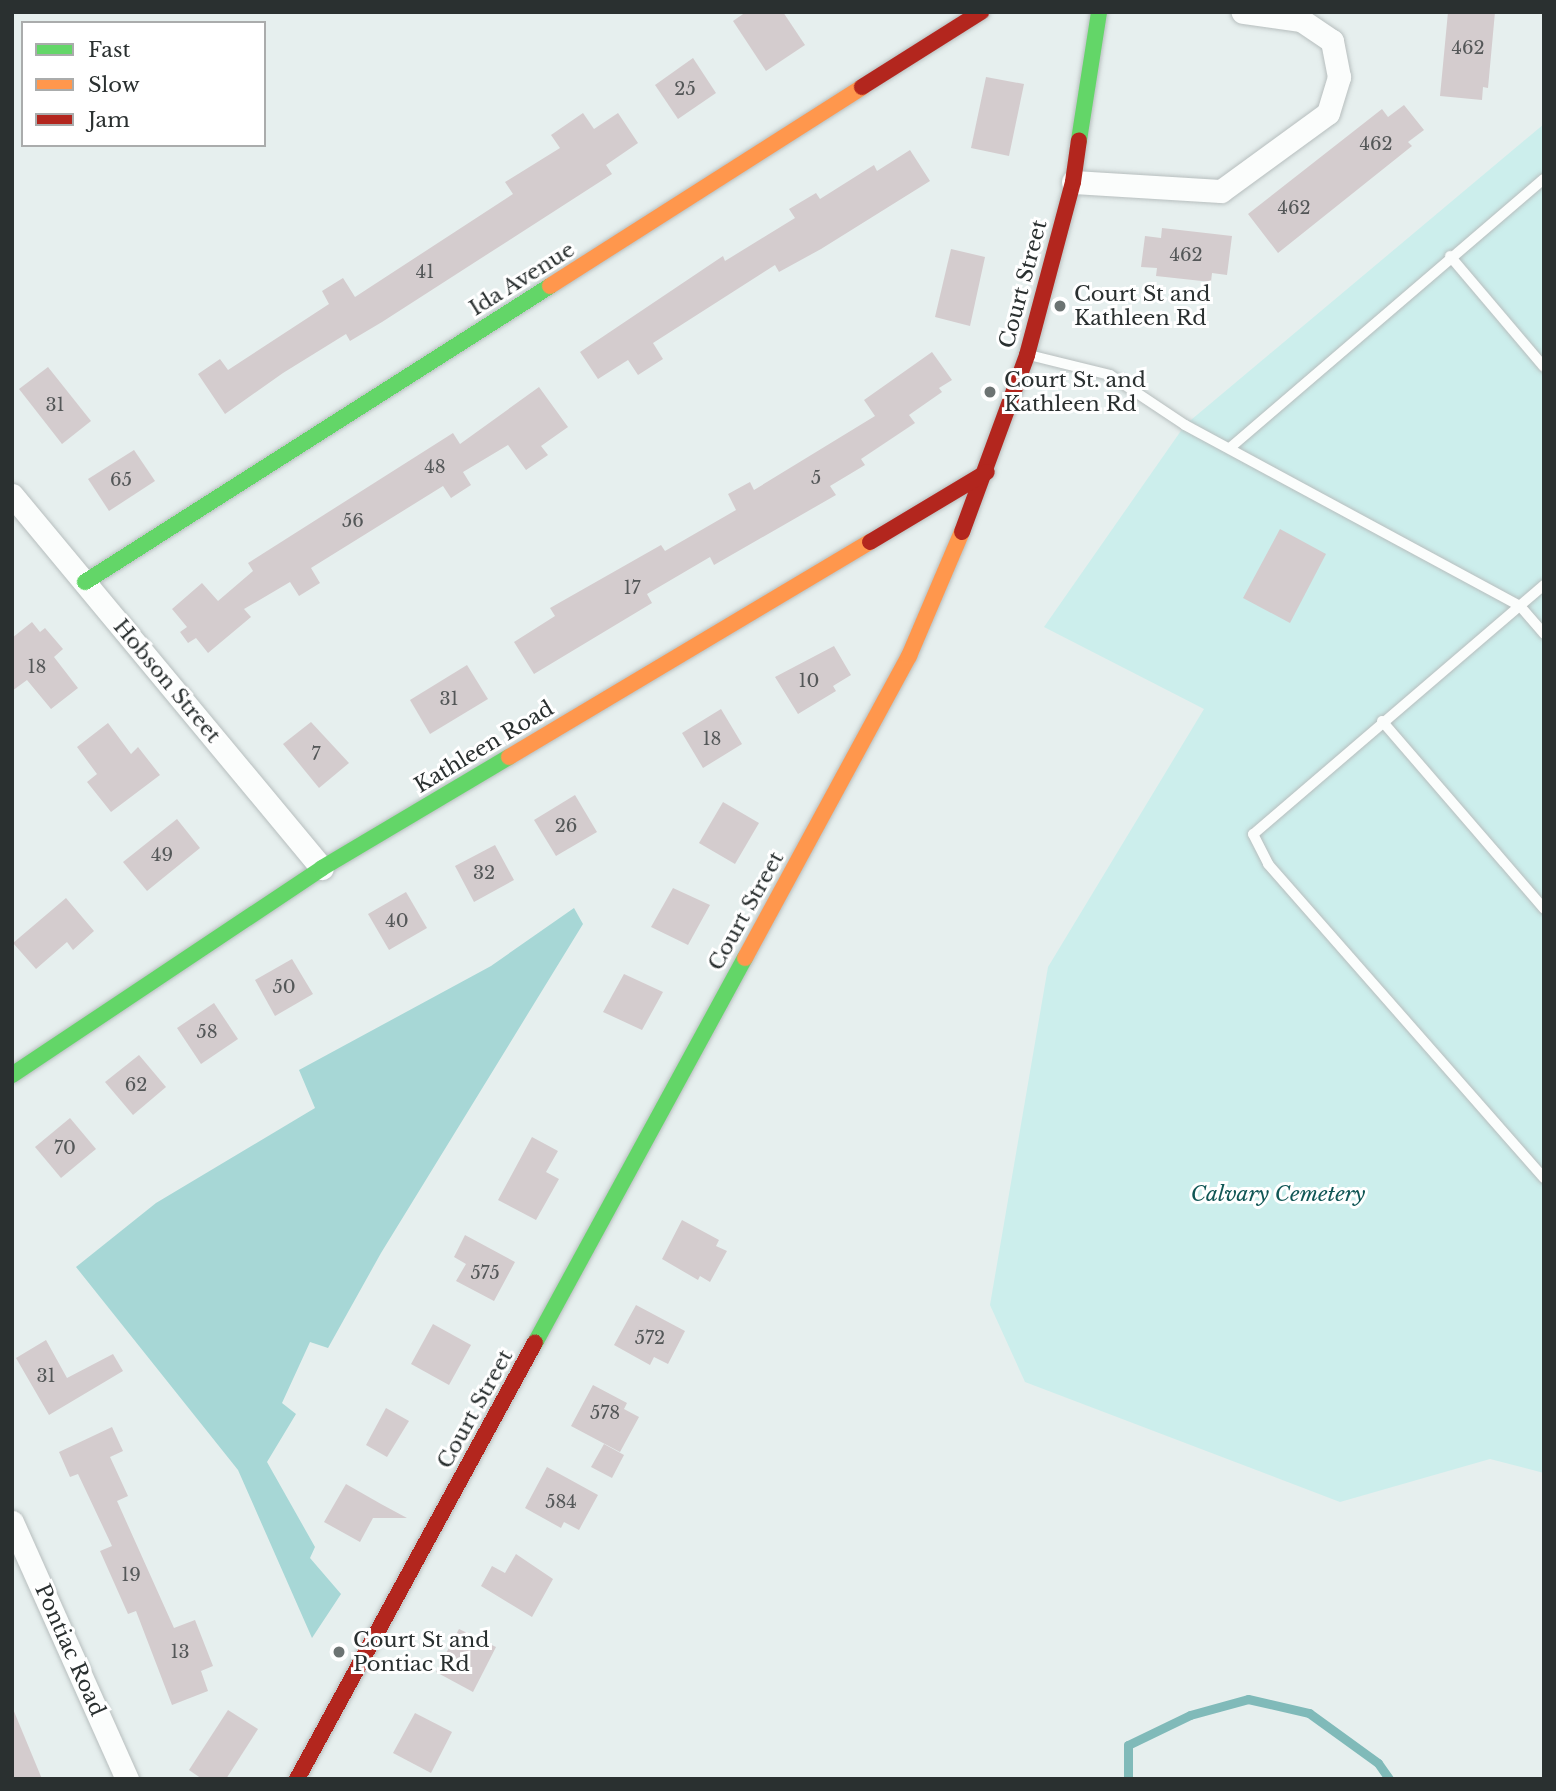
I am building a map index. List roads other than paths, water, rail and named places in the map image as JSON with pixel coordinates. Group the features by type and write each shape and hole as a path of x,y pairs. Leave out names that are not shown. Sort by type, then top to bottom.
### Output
{"street":[{"name":"Ida Avenue","path":"85,582 981,12"},
{"name":"Court Street","path":"297,1779 909,656 987,472 1027,355 1073,182 1099,12"},
{"path":"1073,182 1220,191 1328,113 1339,76 1332,41 1301,20 1243,12"},
{"name":"Kathleen Road","path":"16,1063 322,868 987,472"},
{"name":"Hobson Street","path":"12,495 322,868"},
{"name":"Pontiac Road","path":"12,1522 127,1779"}],"lane":[{"path":"1231,447 1450,256 1544,179"},
{"path":"1450,256 1544,367"},
{"path":"1027,355 1110,375 1185,425 1231,447 1520,606 1544,634"},
{"path":"1544,585 1253,834 1268,864 1544,1178"},
{"path":"1382,721 1544,909"}],"waterway":[{"path":"1128,1779 1128,1745 1190,1715 1248,1699 1309,1713 1378,1763 1389,1779"}],"place":[{"name":"Court St and Kathleen Rd","path":"1060,306"},
{"name":"Court St. and Kathleen Rd","path":"990,392"},
{"name":"Court St and Pontiac Rd","path":"339,1652"}],"park label":[{"name":"Calvary Cemetery","path":"1278,1194"}]}
